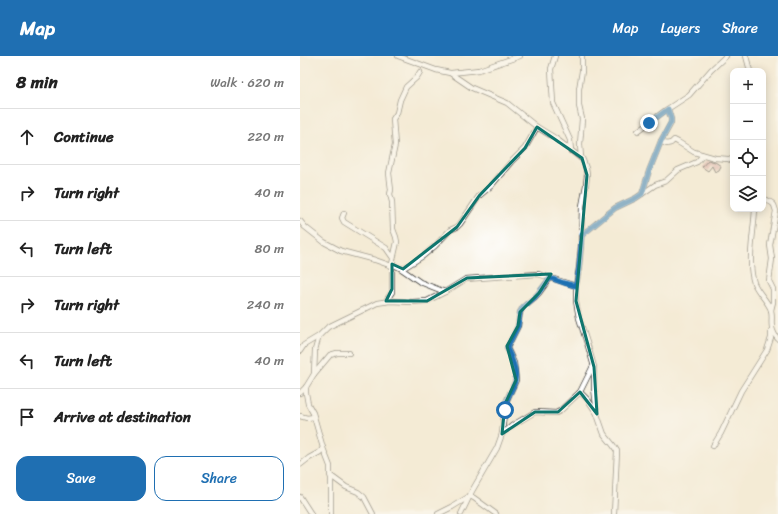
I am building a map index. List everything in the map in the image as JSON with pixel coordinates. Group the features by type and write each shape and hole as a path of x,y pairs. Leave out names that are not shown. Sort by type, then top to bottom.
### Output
{"street":[{"path":"398,56 436,70 450,73 479,70 520,56"},
{"path":"555,56 551,70 553,103 570,140 571,151"},
{"path":"581,158 580,144 582,119 579,106 579,89 582,72 582,56"},
{"path":"638,131 689,95 711,70 726,56"},
{"path":"746,56 749,68"},
{"path":"386,301 392,292 392,265 397,242 393,229 389,173 395,145 393,119 397,113 400,100 406,87 417,77 420,72"},
{"path":"450,73 472,88 507,103 537,127 582,158 587,175 582,206 582,235 576,286 576,301 579,318 593,365 596,414"},
{"path":"642,194 661,141 671,122 668,109"},
{"path":"402,269 423,256 450,230 460,224 479,196 491,186 525,148 537,127"},
{"path":"661,141 666,144 671,143 674,140 694,152 715,158 730,160"},
{"path":"582,235 615,208 636,198 655,185 666,181 678,170 697,162 703,155"},
{"path":"766,200 774,205 776,211 770,245 772,259 769,281 774,290 771,310"},
{"path":"713,446 741,391 767,350 771,338 771,310 755,286 752,271 752,245 755,212"},
{"path":"344,213 342,218 344,222 386,248 393,258"},
{"path":"300,221 305,227 324,242 341,251 392,265 402,269 420,282 445,292"},
{"path":"300,351 304,345 319,336 328,327 377,304 386,301 427,301 469,278 480,279 489,277 538,274 576,286"},
{"path":"461,514 472,491 497,448 502,434 505,404 516,380 514,363 507,346 518,326 520,312 523,307 535,297 550,278"},
{"path":"772,325 772,330 778,339"},
{"path":"314,374 319,336"},
{"path":"300,394 330,355 337,353 349,353"},
{"path":"502,434 513,425 535,412 558,412 580,392 593,365"},
{"path":"306,387 306,394 330,466 331,514"},
{"path":"580,392 588,400 596,414 604,434 617,451 614,514"},
{"path":"300,416 307,418 314,417"},
{"path":"300,465 320,452 323,448"},
{"path":"330,475 364,497 373,514"},
{"path":"438,514 470,496"},
{"path":"470,496 496,514"},
{"path":"300,497 311,514"}],"highlighted area":[{"path":"537,127 582,158 587,175 576,301 594,367 597,414 580,392 558,412 535,412 502,434 505,404 516,380 507,346 518,326 520,312 539,293 551,274 467,278 427,301 386,301 392,289 392,264 403,269 457,227 479,196 525,148"}],"building":[{"path":"708,160 721,166 719,170 715,172 712,166 708,171 702,167"}],"route":[{"path":"505,410 507,398 516,380 514,363 507,346 519,324 520,312 523,307 539,293 550,278 576,286 582,235 615,208 642,194 661,141 671,122 668,109 649,123"}]}
